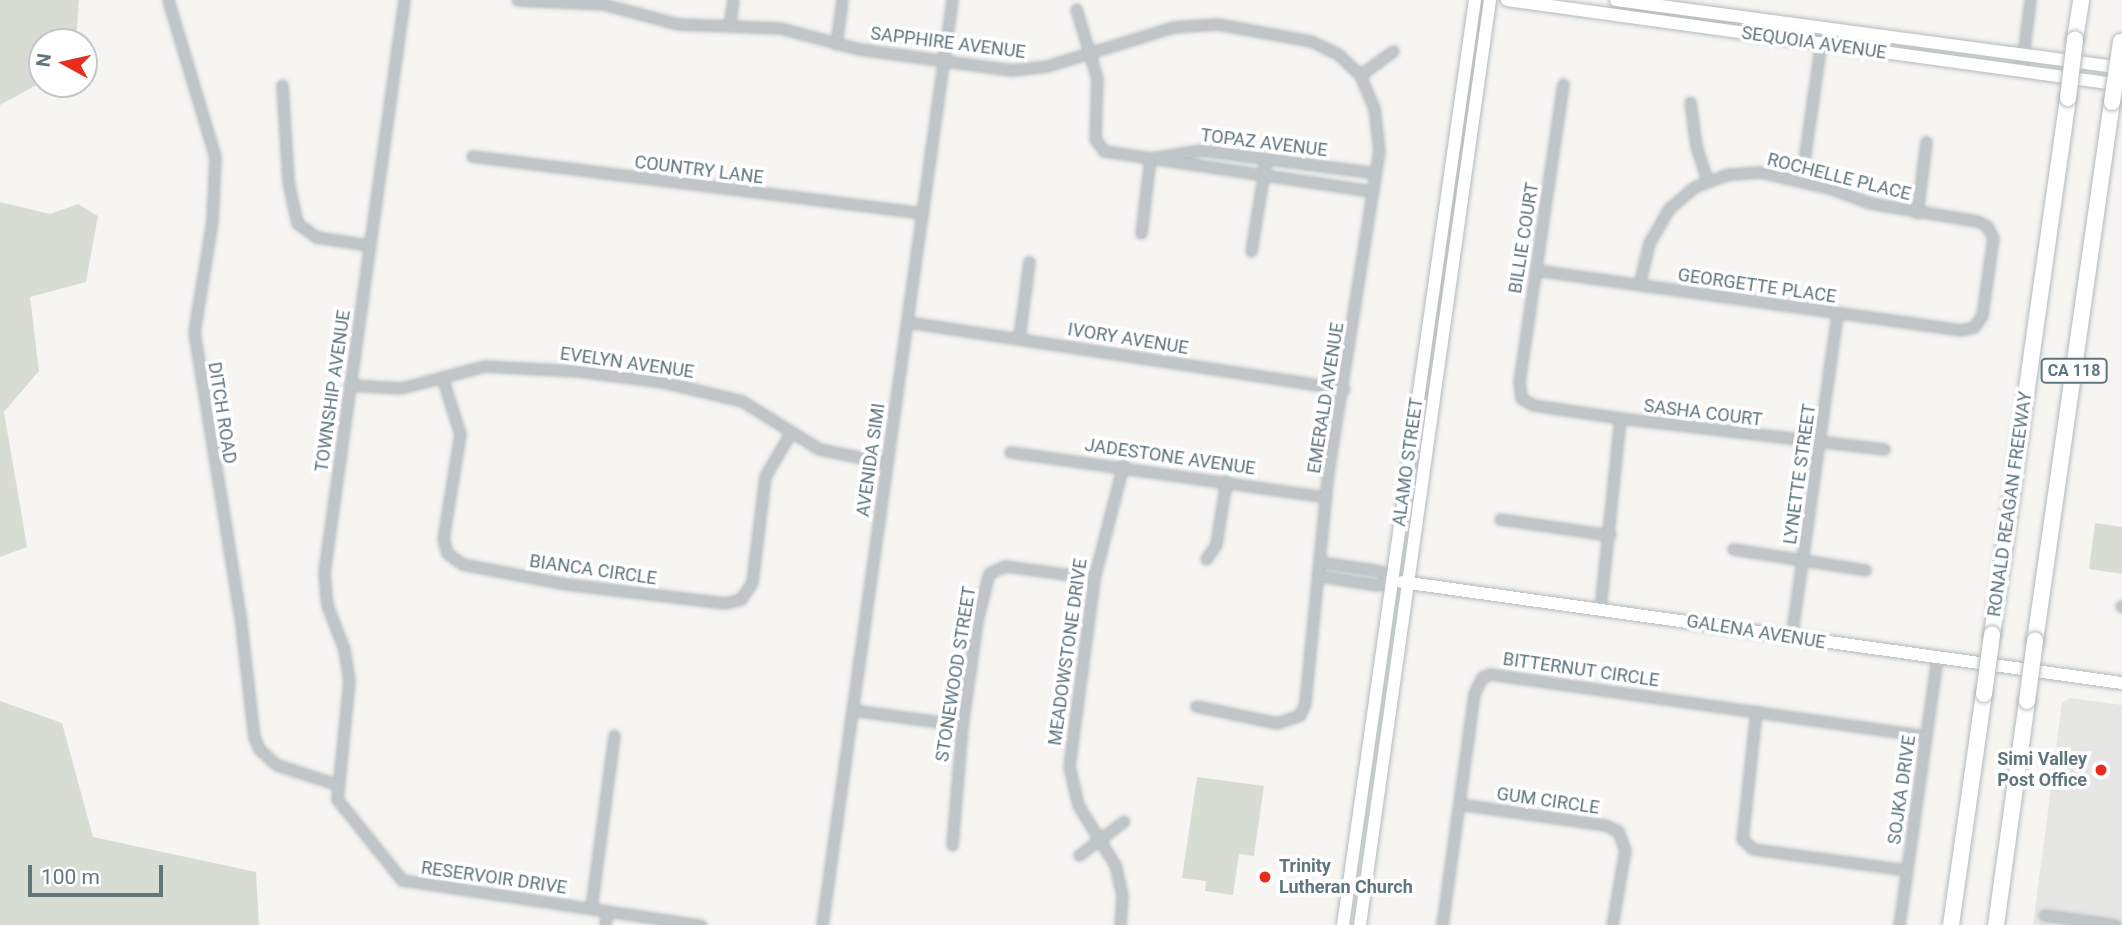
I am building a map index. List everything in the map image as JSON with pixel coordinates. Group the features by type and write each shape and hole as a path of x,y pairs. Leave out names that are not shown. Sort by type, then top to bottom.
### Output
{"highway":[{"name":"RONALD REAGAN FREEWAY","path":"1951,925 2081,0"},
{"name":"CA 118","path":"1996,925 2121,37"}],"main road":[{"name":"ALAMO STREET","path":"1343,925 1475,0"},
{"name":"ALAMO STREET","path":"1360,925 1490,0"},
{"name":"SEQUOIA AVENUE","path":"1507,0 2122,85"},
{"name":"SEQUOIA AVENUE","path":"1616,0 2122,68"},
{"name":"GALENA AVENUE","path":"1391,580 2122,683"}],"street":[{"name":"DITCH ROAD","path":"168,0 215,158 212,221 194,332 240,615 254,737 259,749 277,765 336,784"},
{"name":"TOWNSHIP AVENUE","path":"336,784 349,681 344,649 327,605 324,572 404,0"},
{"name":"SAPPHIRE AVENUE","path":"517,0 623,4 678,24 780,28 836,44 944,61 1031,69 1173,27 1217,24 1311,41 1338,54 1360,75"},
{"path":"729,26 733,0"},
{"path":"836,44 842,0"},
{"name":"AVENIDA SIMI","path":"822,925 952,0"},
{"path":"2021,72 2030,0"},
{"name":"TOPAZ AVENUE","path":"1076,9 1090,53 1099,96 1098,146 1111,153 1373,191"},
{"path":"1801,181 1823,29"},
{"path":"1360,75 1393,51"},
{"name":"EMERALD AVENUE","path":"1196,706 1288,722 1300,715 1306,703 1326,496 1376,173 1379,126 1360,75"},
{"name":"BILLIE COURT","path":"1521,398 1519,381 1563,83"},
{"path":"282,85 288,181 297,223 316,237 369,245"},
{"path":"1690,102 1696,146 1707,180"},
{"path":"1917,213 1926,142"},
{"name":"TOPAZ AVENUE","path":"1150,159 1185,149 1376,173"},
{"name":"COUNTRY LANE","path":"472,156 922,213"},
{"path":"1251,251 1266,158"},
{"path":"1141,233 1150,159"},
{"name":"ROCHELLE PLACE","path":"1639,285 1649,243 1660,221 1681,196 1707,180 1746,172 1801,181 1917,213 1977,222 1991,230 1993,245 1982,315 1974,327"},
{"path":"1018,337 1029,262"},
{"name":"GEORGETTE PLACE","path":"1535,270 1960,330 1974,327"},
{"name":"LYNETTE STREET","path":"1791,638 1821,444 1837,314"},
{"name":"IVORY AVENUE","path":"907,322 1344,389"},
{"name":"EVELYN AVENUE","path":"349,385 401,388 470,368 514,366 663,382 742,401 791,432 832,453 887,463"},
{"name":"BIANCA CIRCLE","path":"442,377 460,434 443,539 447,553 462,564 566,584 725,603 741,599 752,582 765,476 791,432"},
{"name":"SASHA COURT","path":"1521,398 1533,405 1620,418 1821,444 1884,449"},
{"path":"1600,609 1610,534 1620,418"},
{"name":"JADESTONE AVENUE","path":"1010,452 1123,465 1326,496"},
{"name":"MEADOWSTONE DRIVE","path":"1120,925 1120,878 1102,839 1078,805 1069,766 1094,578 1123,465"},
{"path":"1206,559 1216,544 1226,481"},
{"path":"1500,519 1610,534"},
{"path":"1733,549 1866,570"},
{"name":"GALENA AVENUE","path":"1320,562 1380,571 1391,580"},
{"name":"STONEWOOD STREET","path":"952,845 962,725 976,621 989,573 1005,566 1094,578"},
{"name":"GALENA AVENUE","path":"1319,576 1377,584 1391,580"},
{"name":"SOJKA DRIVE","path":"1899,925 1937,659"},
{"name":"BITTERNUT CIRCLE","path":"1443,925 1474,693 1482,677 1490,674 1925,737"},
{"path":"852,710 962,725"},
{"path":"1756,711 1742,839 1753,849 1907,870"},
{"path":"591,908 614,736"},
{"name":"RESERVOIR DRIVE","path":"336,784 340,805 402,880 701,925"},
{"name":"GUM CIRCLE","path":"1460,804 1605,824 1618,831 1625,850 1612,925"},
{"path":"1079,855 1124,821"},
{"path":"605,925 607,911"},
{"path":"2044,915 2067,922 2115,925"}],"shaded area":[{"path":"0,0 79,0 77,28 28,28 28,90 0,105"},
{"path":"0,202 50,214 78,204 98,216 86,282 30,297 39,371 4,412 27,547 0,557"},
{"path":"2095,523 2122,527 2122,574 2089,569"},
{"path":"2070,698 2122,705 2122,925 2033,925 2062,703"},
{"path":"0,701 62,723 93,837 256,872 259,925 0,925"},
{"path":"1197,777 1264,786 1254,856 1239,854 1233,895 1205,891 1206,881 1182,878"}],"place":[{"name":"Simi Valley Post Office","path":"2101,770"},
{"name":"Trinity Lutheran Church","path":"1265,877"}]}
